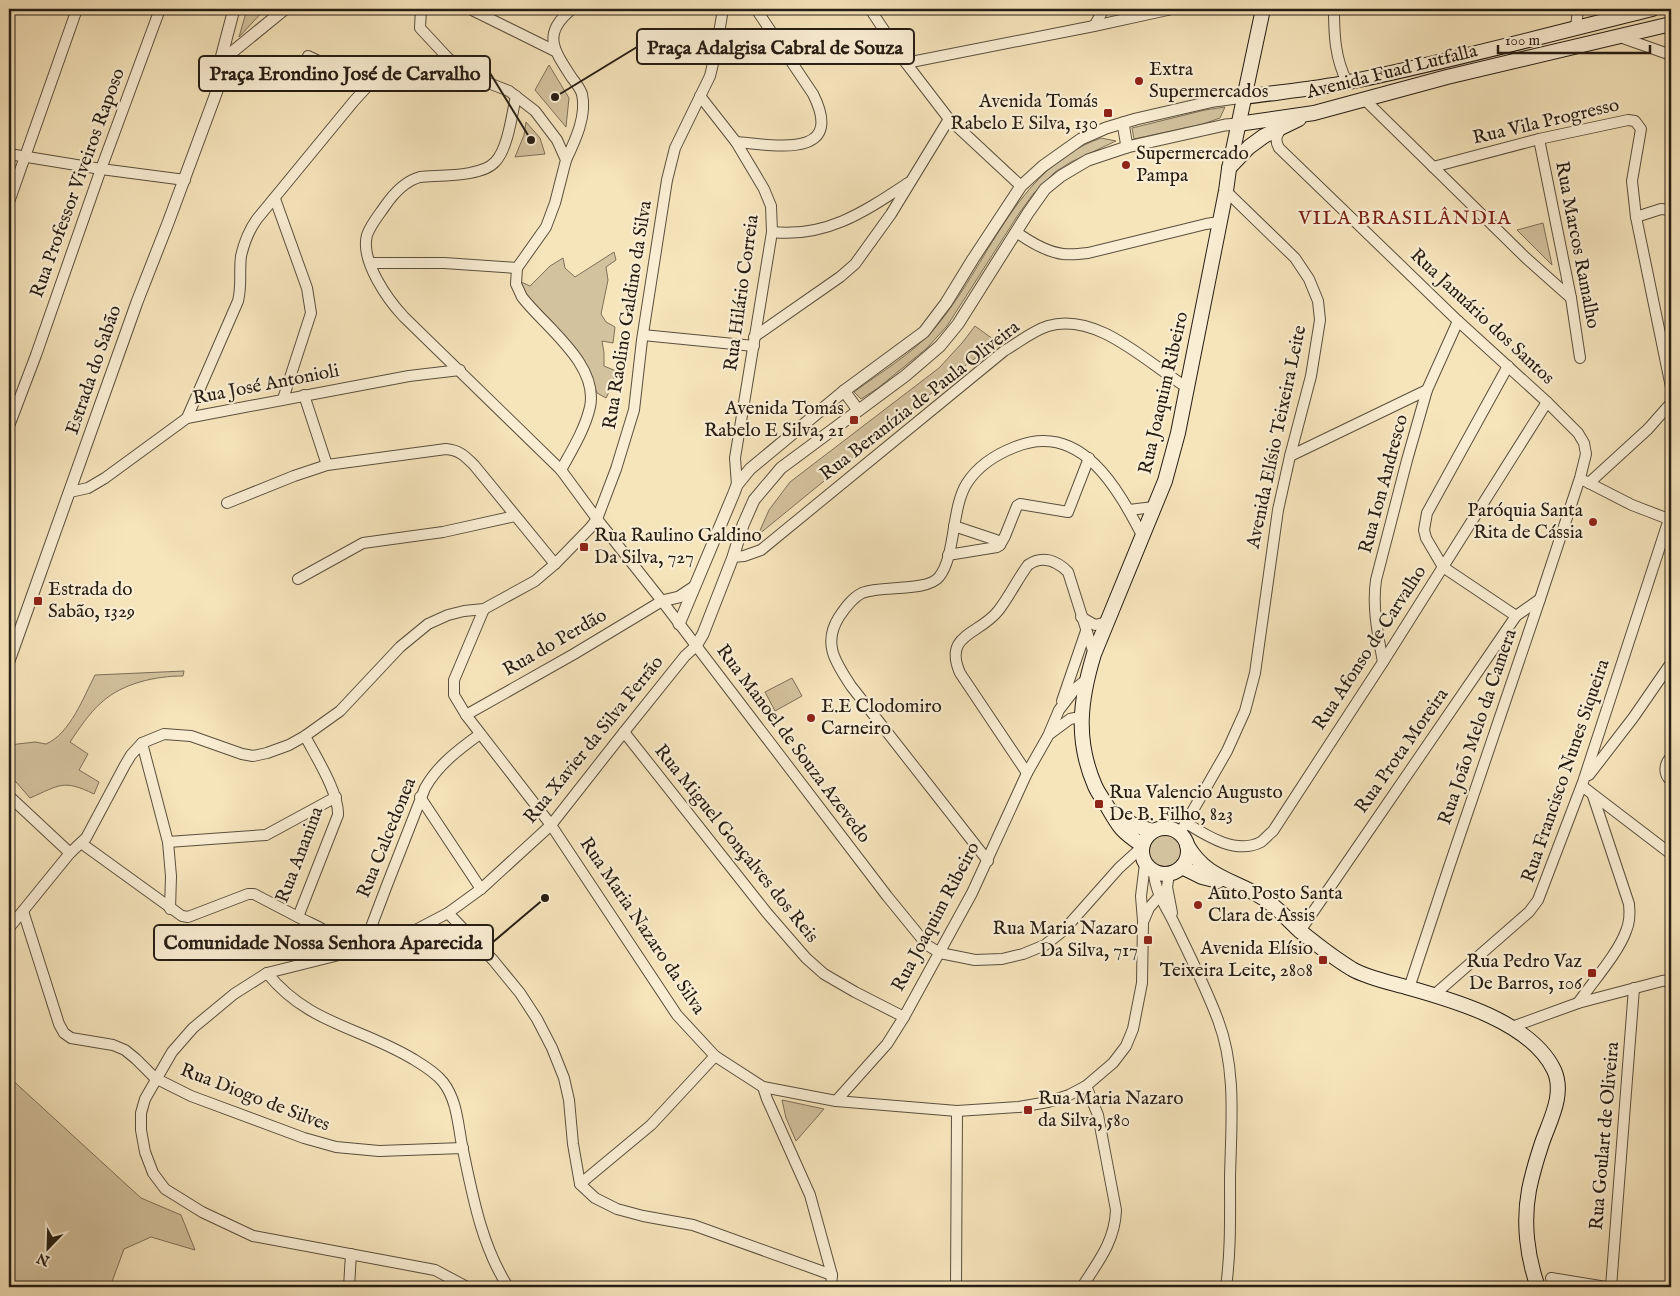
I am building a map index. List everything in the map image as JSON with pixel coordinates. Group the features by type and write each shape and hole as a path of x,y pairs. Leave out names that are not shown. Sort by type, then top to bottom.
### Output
{"main road":[{"path":"1226,191 1238,124 1263,9"},
{"name":"Avenida Fuad Lutfalla","path":"1244,97 1347,82 1418,67 1652,9"},
{"name":"Avenida Fuad Lutfalla","path":"1238,124 1314,113 1671,24"},
{"path":"1417,86 1420,76 1418,67"},
{"path":"1229,169 1249,147 1282,127 1314,113"},
{"name":"Rua Joaquim Ribeiro","path":"1080,716 1086,680 1094,654 1165,480 1188,388 1226,191"},
{"path":"1080,716 1088,766 1096,787 1114,821 1122,831 1142,847"},
{"path":"1108,808 1128,823 1138,827 1153,830 1167,828 1184,834 1195,858 1203,866 1231,883 1264,898 1300,931 1352,969 1369,977 1434,995 1476,1010 1512,1026 1540,1050 1554,1070 1558,1084 1557,1102 1529,1189 1526,1218 1528,1246 1538,1287"},
{"path":"1153,830 1144,839 1142,847 1143,859 1150,868 1168,880 1182,867 1187,857 1184,834"},
{"path":"1182,867 1202,877 1231,883"}],"street":[{"path":"9,202 77,9"},
{"name":"Rua Professor Viveiros Raposo","path":"9,426 160,9"},
{"name":"Estrada do Sabão","path":"216,93 219,64 234,9"},
{"name":"Estrada do Sabão","path":"9,661 136,302 185,180 232,53 285,9"},
{"path":"421,9 420,28 447,57 468,75 509,91 535,111 557,140 566,160"},
{"path":"470,9 555,51"},
{"path":"561,470 587,418 590,407 590,388 572,352 526,302 518,291 516,279 517,268 546,227 555,203 566,160 578,134 583,103 582,92 555,51 553,37 556,27 563,16 572,9"},
{"name":"Rua Raolino Galdino da Silva","path":"142,743 164,734 182,734 253,756 282,748 305,736 340,711 400,647 428,624 448,615 484,609 535,581 555,564 597,519 616,469 634,410 643,335 667,180 675,148 710,76 723,9"},
{"path":"736,142 785,146 801,145 814,140 821,127 820,107 813,94 756,9"},
{"path":"870,9 906,64 949,119 1021,186"},
{"path":"1094,26 1104,9"},
{"path":"906,64 1172,9"},
{"path":"1334,9 1336,54 1347,82"},
{"path":"1576,28 1578,9"},
{"path":"1620,37 1671,55"},
{"path":"308,56 340,71 377,76 468,75"},
{"path":"187,418 238,301 240,294 241,256 253,224 354,100 377,76"},
{"name":"Rua Manoel de Souza Azevedo","path":"516,96 504,146 497,160 488,167 474,172 420,177 408,182 399,189 371,226 366,246 370,263 381,288 390,302 404,317 561,470 918,936 927,945 940,953 975,960 1002,959 1024,954 1045,945 1064,930 1119,868 1142,847"},
{"name":"Rua Hilário Correia","path":"700,96 736,142 764,189 771,206 772,232 736,458 737,485"},
{"path":"679,624 737,485 750,469 844,391 924,332 946,303 1021,186 1043,166 1081,139 1106,128 1214,102 1244,97"},
{"path":"1365,100 1526,258 1571,298"},
{"path":"643,335 754,342 855,264 891,214 949,119"},
{"name":"Rua Vila Progresso","path":"1433,167 1539,138 1628,120 1635,121 1639,125 1642,135 1634,163 1632,181 1636,217 1671,387"},
{"path":"1123,123 1127,147"},
{"path":"696,646 703,634 754,500 781,468 904,376 940,346 958,324 1045,189 1061,176 1088,160 1127,147 1225,125 1238,124"},
{"name":"Rua Januário dos Santos","path":"1282,127 1276,138 1279,148 1458,321 1548,402 1578,433 1584,443 1586,454 1585,481"},
{"name":"Rua Marcos Ramalho","path":"1539,138 1571,298 1580,358"},
{"path":"9,154 185,180"},
{"path":"772,232 799,234 828,228 858,215 910,181"},
{"name":"Avenida Elísio Teixeira Leite","path":"1184,834 1227,751 1245,711 1255,672 1278,510 1311,376 1320,320 1318,301 1309,279 1294,258 1226,191"},
{"path":"275,199 307,288 312,313 283,399"},
{"path":"1636,217 1661,209 1671,210"},
{"path":"1016,232 1028,240 1063,254 1088,254 1219,222"},
{"path":"370,263 444,263 517,268"},
{"name":"Rua Ion Andresco","path":"1383,662 1375,618 1375,587 1427,390 1458,321"},
{"name":"Rua Beranízia de Paula Oliveira","path":"733,557 744,556 760,550 1004,351 1038,330 1050,326 1086,326 1095,328 1130,348 1169,377 1188,388"},
{"path":"1508,366 1426,513 1425,521 1426,538 1443,567 1516,616"},
{"name":"Rua José Antonioli","path":"70,492 88,488 104,478 187,418 409,376 460,370"},
{"path":"1290,456 1427,390"},
{"path":"844,391 858,410"},
{"path":"304,395 327,465"},
{"name":"Rua Afonso de Carvalho","path":"1184,834 1232,845 1249,846 1262,841 1273,830 1383,662 1548,402"},
{"path":"1670,519 1632,505 1585,481 1648,429 1671,403"},
{"path":"988,861 851,686 836,664 831,645 832,630 835,623 845,607 861,594 876,590 934,582 943,571 967,483 1003,451 1024,443 1050,442 1064,444 1089,458 1111,482 1143,536"},
{"path":"226,503 327,465 446,449 456,450 470,461 555,564"},
{"path":"948,555 1000,545 1017,506 1020,504 1068,512 1089,458"},
{"name":"Rua João Melo da Camera","path":"1410,988 1451,860 1540,599 1585,481"},
{"path":"1129,510 1154,507"},
{"path":"298,579 363,543 443,532 515,516"},
{"name":"Rua Francisco Nunes Siqueira","path":"1434,995 1528,912 1538,900 1546,885 1582,784 1670,519"},
{"path":"954,526 996,540 1000,545"},
{"path":"1027,773 960,673 955,658 955,651 959,642 998,611 1017,579 1028,565 1041,559 1052,560 1068,572 1094,654"},
{"path":"662,601 679,597 694,588"},
{"name":"Rua Prota Moreira","path":"1300,931 1516,616 1540,599"},
{"name":"Rua do Perdão","path":"466,715 574,654 662,601"},
{"name":"Rua Maria Nazaro da Silva","path":"484,609 454,680 454,695 480,734 551,825 677,1015 715,1056 763,1087 836,1101 957,1112 1019,1107 1048,1102 1069,1095 1086,1086 1113,1063 1126,1046 1133,1030 1142,983 1143,921 1141,896 1150,868"},
{"path":"1081,617 1095,625 1107,622"},
{"path":"1060,710 1086,631"},
{"name":"Rua Xavier da Silva Ferrão","path":"467,1287 435,1270 253,1236 202,1212 165,1189 153,1173 145,1152 141,1130 141,1113 145,1099 155,1078 172,1052 193,1028 234,994 267,973 343,954 408,934 448,913 481,888 551,825 624,732 696,646"},
{"path":"1671,663 1633,718 1582,784 1593,796 1671,854"},
{"name":"Rua Joaquim Ribeiro","path":"836,1101 887,1044 904,1017 988,861 1027,773 1060,710 1076,688 1086,680"},
{"name":"Rua Joaquim Ribeiro","path":"1048,736 1070,719 1080,716"},
{"name":"Rua Miguel Gonçalves dos Reis","path":"624,732 761,906 806,958 824,974 904,1017"},
{"name":"Rua Calcedonea","path":"366,946 380,902 420,798 432,775 457,751 480,734"},
{"name":"Rua Ananina","path":"170,909 182,916 188,917 248,894 254,894 298,917 338,815 336,797 305,736"},
{"path":"142,743 168,842 171,876 170,909"},
{"path":"9,928 70,853 81,844 90,832 131,755 142,743"},
{"path":"1671,758 1665,769 1671,781"},
{"path":"9,796 70,853"},
{"path":"1578,1003 1626,933 1630,918 1629,904 1593,796"},
{"path":"168,842 266,835 336,797"},
{"path":"420,798 481,888"},
{"path":"81,844 170,909"},
{"path":"1150,868 1159,897 1173,921 1218,1021 1226,1049 1231,1079 1230,1223 1226,1287"},
{"path":"1143,921 1149,908 1159,897 1168,880"},
{"path":"1168,880 1173,921"},
{"path":"24,911 59,1024 64,1033 78,1040 107,1044 125,1050 136,1058 155,1078"},
{"path":"448,913 493,960 520,993 537,1019 552,1048 564,1078 570,1100 573,1144 580,1184 595,1198 617,1209 642,1216 693,1225 832,1275"},
{"path":"298,917 334,936 343,954"},
{"path":"267,973 280,989 310,1012 394,1048 428,1069 443,1082 455,1104 477,1213 488,1248 499,1273 508,1287"},
{"path":"1512,1026 1578,1003 1671,980"},
{"name":"Rua Goulart de Oliveira","path":"1611,1287 1634,988"},
{"path":"580,1184 651,1126 715,1056"},
{"name":"Rua Diogo de Silves","path":"155,1078 199,1099 304,1138 336,1147 379,1151 463,1148"},
{"path":"1082,1287 1110,1243 1116,1224 1116,1210 1098,1115 1086,1086"},
{"path":"763,1087 810,1195 832,1275 831,1287"},
{"path":"956,1287 957,1112"},
{"path":"349,1287 351,1254"},
{"path":"1552,1278 1606,1287"}],"shaded area":[{"path":"247,9 265,9 239,37"},
{"path":"549,65 569,98 566,127 535,90"},
{"path":"1225,107 1220,118 1203,124 1134,139 1132,128"},
{"path":"526,122 540,138 545,154 515,157 524,135"},
{"path":"1101,138 1116,141 1071,162 1055,172 1033,194 947,326 927,348 878,388 861,399 854,392 906,355 934,329 953,304 1024,195 1046,172 1071,152"},
{"path":"1543,223 1552,265 1517,230"},
{"path":"614,252 616,260 606,267 608,280 601,314 606,322 615,327 613,343 602,341 604,366 616,371 606,398 597,393 585,362 552,322 529,300 519,281 530,286 550,266 563,258 565,268 575,277"},
{"path":"975,326 997,342 966,365 758,535 769,510 790,482 939,368"},
{"path":"184,671 183,676 151,679 130,685 110,695 85,721 70,742 88,754 79,770 99,782 94,794 68,785 55,787 30,798 9,774 9,745 35,742 46,744 55,739 75,714 95,675"},
{"path":"792,678 802,696 775,711 765,692"},
{"path":"1164,833 1171,834 1177,839 1182,845 1182,859 1177,865 1171,870 1164,871 1157,870 1151,865 1146,859 1145,852 1146,845 1151,839 1157,834"},
{"path":"9,1077 141,1198 181,1215 195,1250 151,1237 124,1249 110,1287 9,1287"},
{"path":"782,1100 824,1109 796,1141 786,1118"}],"place":[{"name":"Extra Supermercados","path":"1139,81"},
{"name":"Praça Adalgisa Cabral de Souza","path":"555,97"},
{"name":"Avenida Tomás Rabelo E Silva, 130","path":"1108,113"},
{"name":"Praça Erondino José de Carvalho","path":"531,140"},
{"name":"Supermercado Pampa","path":"1126,165"},
{"name":"Avenida Tomás Rabelo E Silva, 21","path":"854,420"},
{"name":"Paróquia Santa Rita de Cássia","path":"1593,522"},
{"name":"Rua Raulino Galdino Da Silva, 727","path":"584,547"},
{"name":"Estrada do Sabão, 1329","path":"38,601"},
{"name":"E.E Clodomiro Carneiro","path":"811,718"},
{"name":"Rua Valencio Augusto De B. Filho, 823","path":"1099,804"},
{"name":"Comunidade Nossa Senhora Aparecida","path":"545,898"},
{"name":"Auto Posto Santa Clara de Assis","path":"1198,905"},
{"name":"Rua Maria Nazaro Da Silva, 717","path":"1148,940"},
{"name":"Avenida Elísio Teixeira Leite, 2808","path":"1323,960"},
{"name":"Rua Pedro Vaz De Barros, 106","path":"1592,973"},
{"name":"Rua Maria Nazaro da Silva, 580","path":"1028,1110"}],"district":[{"name":"VILA BRASILÂNDIA","path":"1405,218"}]}
